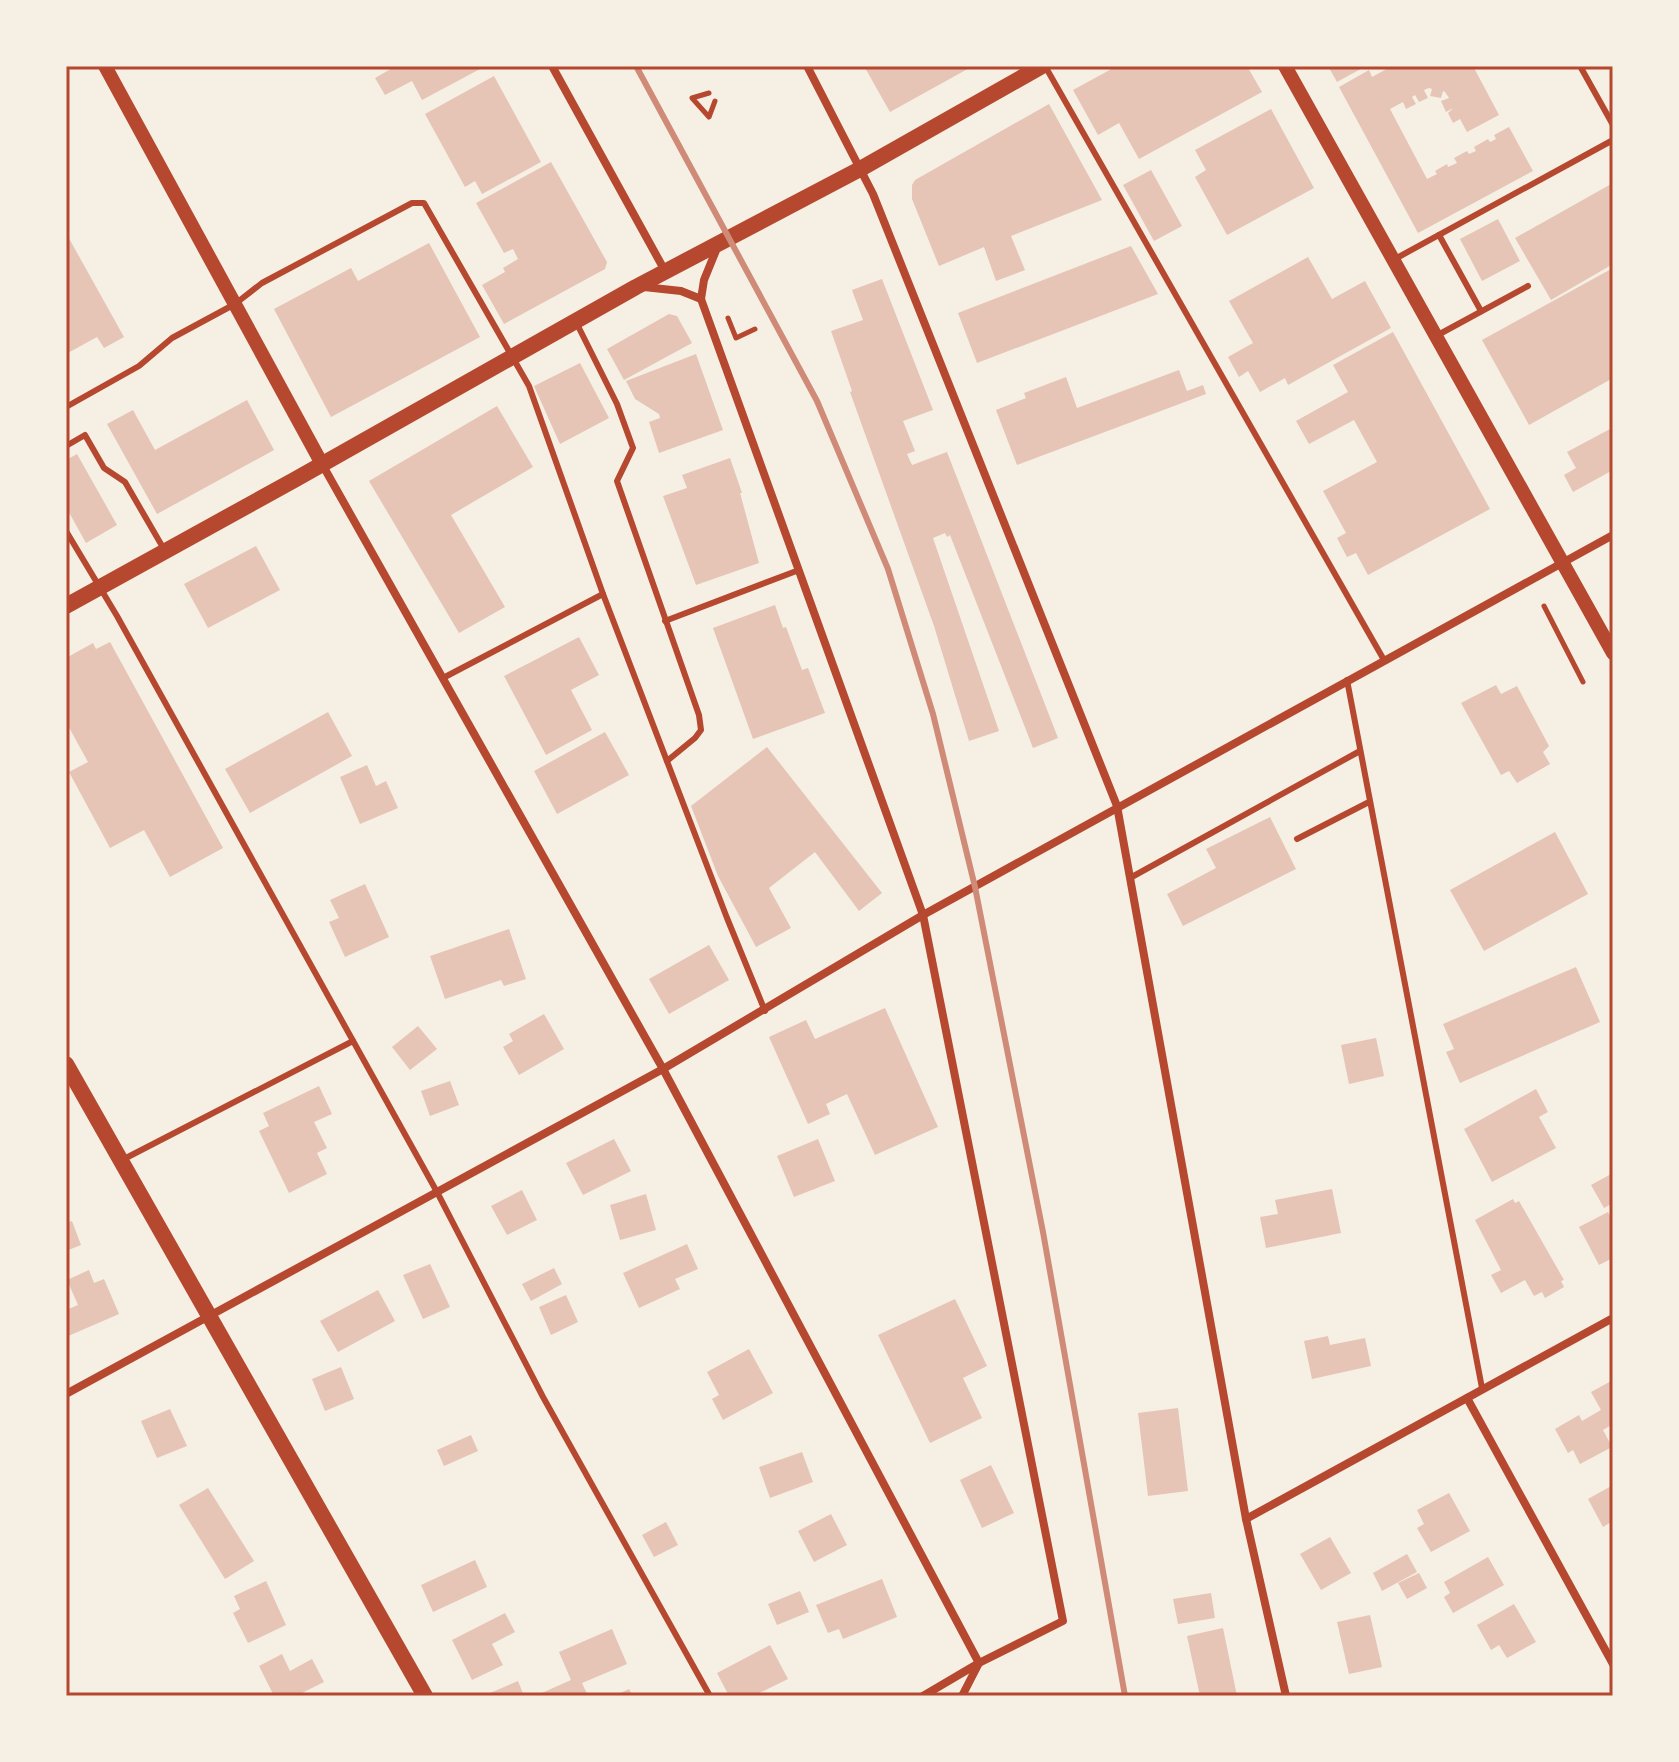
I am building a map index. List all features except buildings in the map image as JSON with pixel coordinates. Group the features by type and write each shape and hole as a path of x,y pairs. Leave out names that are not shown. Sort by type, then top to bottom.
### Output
{"main road":[{"path":"66,606 636,287 862,168 1044,66"},
{"path":"66,1064 425,1696"}],"street":[{"path":"105,66 322,464 663,1069 979,1663"},
{"path":"552,66 665,271"},
{"path":"807,66 862,168 1117,806 1246,1519 1286,1696"},
{"path":"1285,66 1613,653"},
{"path":"719,243 704,280 701,299 923,915 1063,1621 979,1663 923,1696"},
{"path":"636,287 681,291 701,299"},
{"path":"66,1394 663,1069 923,915 1613,535"},
{"path":"1246,1519 1613,1318"},
{"path":"1467,1398 1613,1664"},
{"path":"962,1696 979,1663"}],"lane":[{"path":"1044,66 1384,660"},
{"path":"1580,66 1613,125"},
{"path":"1393,260 1613,140"},
{"path":"66,407 139,366 172,338 235,304 262,283 412,203 424,203 529,386 603,594 765,1011"},
{"path":"1439,235 1481,311"},
{"path":"1436,336 1528,286"},
{"path":"575,321 617,404 633,448 617,481 699,715 701,730 667,761"},
{"path":"66,446 85,435 104,468 125,482 165,551"},
{"path":"66,531 101,587 437,1192 543,1397 710,1696"},
{"path":"665,621 799,570"},
{"path":"443,678 603,594"},
{"path":"1347,680 1482,1388"},
{"path":"1130,878 1360,751"},
{"path":"1297,839 1369,802"},
{"path":"122,1160 353,1041"}],"path":[{"path":"709,93 692,98 709,117 715,101"},
{"path":"726,312 736,338 755,329"},
{"path":"1544,606 1583,682"}],"railway":[{"path":"636,66 817,401 888,569 933,714 975,887 1043,1232 1125,1696"}]}
